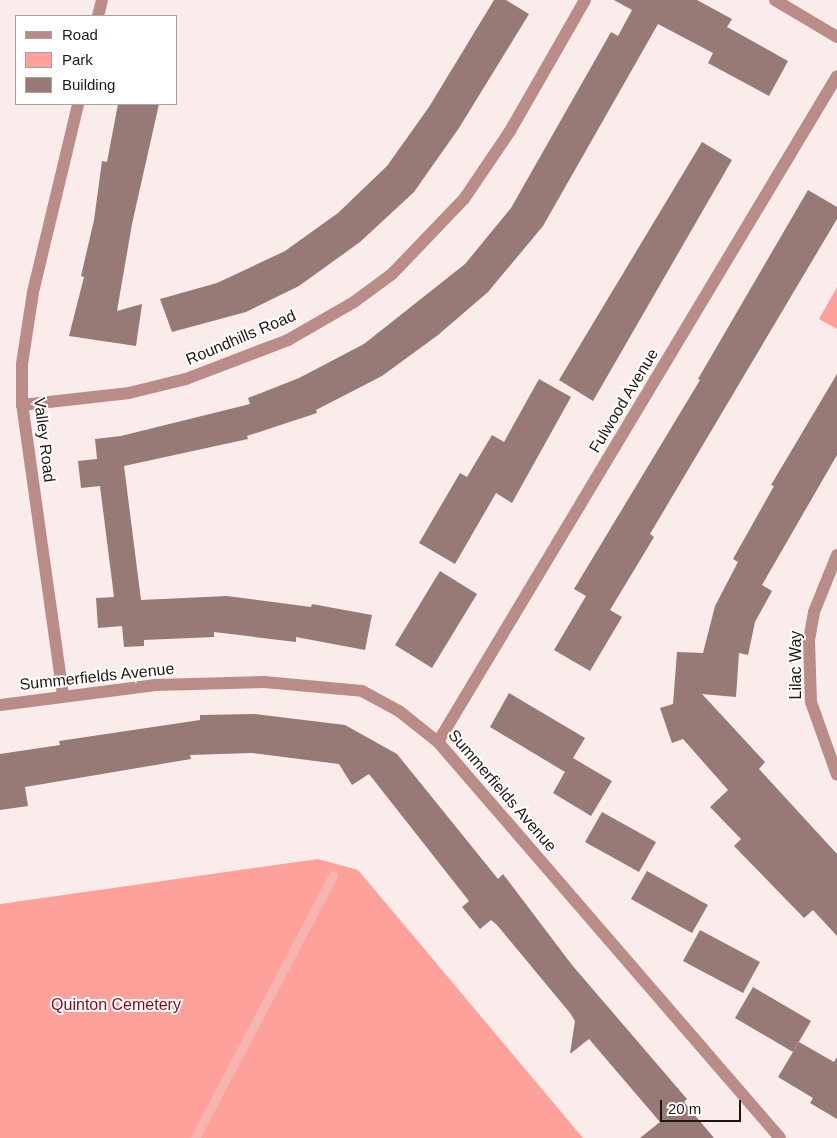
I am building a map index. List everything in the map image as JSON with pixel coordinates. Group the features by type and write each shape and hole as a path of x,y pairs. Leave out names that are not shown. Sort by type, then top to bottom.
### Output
{"street":[{"path":"98,15 102,0"},
{"name":"Roundhills Road","path":"22,405 129,393 186,379 288,340 361,296 392,274 464,199 510,131 585,0"},
{"path":"775,0 837,37"},
{"name":"Fulwood Avenue","path":"438,742 837,76"},
{"name":"Valley Road","path":"63,695 22,405 22,364 33,292 78,105"},
{"name":"Lilac Way","path":"837,554 814,612 809,640 812,702 837,775"},
{"name":"Summerfields Avenue","path":"0,705 63,695 156,685 264,682 362,691 399,711 438,742 780,1138"}],"green space":[{"path":"837,287 837,329 819,319"},
{"name":"Quinton Cemetery","path":"318,859 358,870 583,1138 0,1138 0,904"}],"building":[{"path":"494,0 506,0 529,14 459,128 414,192 360,242 299,286 246,312 172,332 160,299 217,283 285,251 338,213 387,166 429,107"},
{"path":"614,0 697,0 732,19 727,27 788,61 769,96 708,63 713,53 658,24 543,226 488,292 438,335 382,376 316,410 317,413 247,436 248,439 124,466 141,600 227,596 311,607 312,604 372,615 365,650 296,637 296,642 214,632 214,637 144,640 144,646 124,647 122,626 98,628 96,598 114,597 100,486 81,488 78,461 97,459 95,439 121,436 250,404 248,398 299,378 364,344 465,264 511,208 611,32 618,36 632,10"},
{"path":"118,105 159,105 132,224 117,311 142,304 136,346 69,336 84,277 81,276 94,220 102,161 107,162"},
{"path":"702,142 732,160 593,401 559,380"},
{"path":"808,190 837,207 837,219 650,534 654,537 610,610 622,617 590,671 554,650 586,596 574,589 700,380 698,379"},
{"path":"837,374 837,455 762,585 772,591 755,622 748,655 739,653 736,697 702,694 765,762 759,769 837,854 837,936 813,910 804,918 734,846 741,839 710,807 728,790 683,739 672,743 660,708 673,704 677,652 703,653 715,606 738,562 733,559 774,486 771,485"},
{"path":"539,379 571,397 512,503 496,493 455,564 419,543 460,473 467,477 492,435 504,442"},
{"path":"440,571 477,594 432,668 395,645"},
{"path":"509,693 585,738 573,758 612,781 591,816 553,793 565,772 490,727"},
{"path":"255,714 345,725 397,754 498,879 503,874 572,965 687,1099 684,1102 714,1138 640,1138 660,1122 589,1039 570,1054 575,1021 570,1013 497,925 491,920 480,929 462,907 469,901 369,774 352,785 339,764 252,753 190,755 191,759 25,787 28,806 0,810 0,754 60,745 59,741 200,720 200,715"},
{"path":"602,812 656,842 639,872 585,842"},
{"path":"647,871 708,905 692,933 631,899"},
{"path":"700,930 760,962 743,993 683,961"},
{"path":"753,987 811,1021 793,1052 735,1018"},
{"path":"799,1042 834,1062 837,1057 837,1119 810,1103 813,1098 778,1077"}],"waterway":[{"path":"195,1138 333,875"}]}
